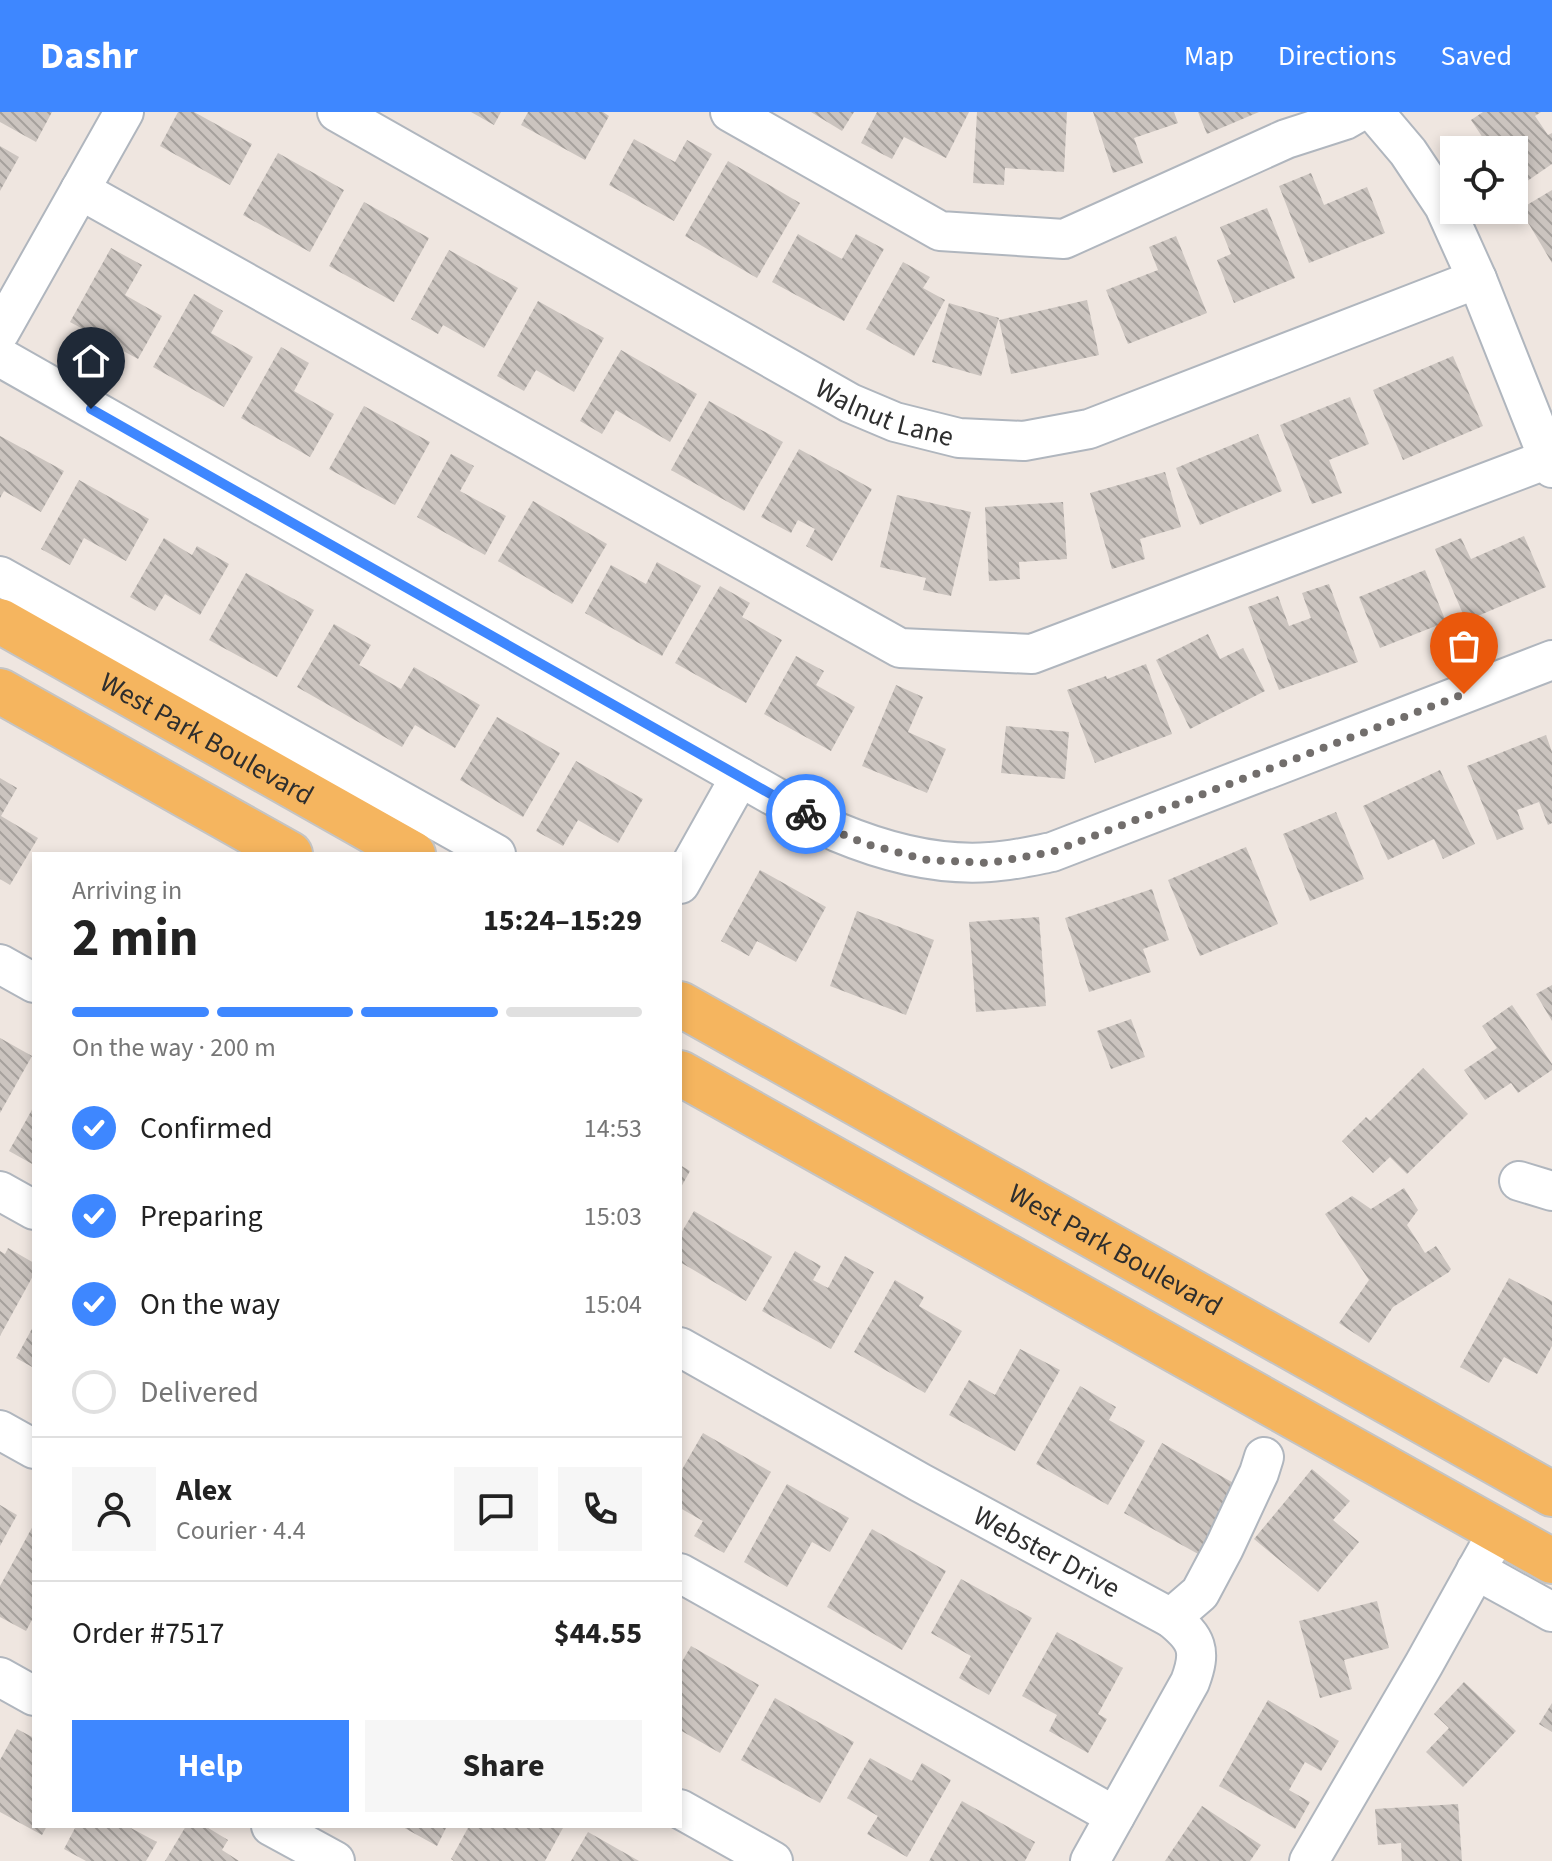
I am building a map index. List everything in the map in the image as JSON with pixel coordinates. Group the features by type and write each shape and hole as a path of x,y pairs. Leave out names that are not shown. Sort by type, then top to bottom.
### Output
{"main road":[{"name":"West Park Boulevard","path":"3,630 409,852"},
{"path":"0,691 286,852"},
{"name":"West Park Boulevard","path":"682,1005 1552,1494"},
{"path":"682,1074 1552,1561"}],"street":[{"path":"0,332 124,112"},
{"name":"Walnut Lane","path":"337,112 850,403 895,422 959,438 1024,441 1089,429 1477,279"},
{"path":"730,112 940,231 1064,239 1286,139 1345,120 1359,112"},
{"path":"80,190 900,648 1032,654 1550,463 1477,279 1444,206 1408,152 1374,112"},
{"path":"0,357 837,832 866,844 927,860 989,863 1052,852 1552,660"},
{"path":"0,576 492,852"},
{"path":"682,880 740,777"},
{"path":"0,964 32,982"},
{"path":"0,1191 32,1209"},
{"name":"Webster Drive","path":"682,1348 921,1483 1171,1618 1187,1631 1196,1647 1196,1666 1190,1682 1090,1861"},
{"path":"0,1430 32,1448"},
{"path":"1171,1618 1200,1593 1224,1548 1264,1457"},
{"path":"1309,1861 1498,1531"},
{"path":"1476,1570 1552,1612"},
{"path":"682,1574 1115,1816"},
{"path":"0,1677 32,1695"},
{"path":"682,1810 773,1861"},
{"path":"275,1828 335,1861"}],"building":[{"path":"0,112 52,112 36,142 0,122"},
{"path":"178,112 194,112 252,144 230,185 160,146"},
{"path":"471,112 501,112 494,125"},
{"path":"528,112 603,112 609,116 585,160 521,125"},
{"path":"811,112 854,112 842,131"},
{"path":"877,112 969,112 946,158 904,137 892,159 861,143"},
{"path":"977,112 1067,112 1064,172 1005,168 1004,185 973,183"},
{"path":"1093,112 1174,112 1178,123 1134,138 1143,163 1113,173"},
{"path":"1198,112 1259,112 1207,134"},
{"path":"1483,112 1541,112 1535,116 1548,135 1552,133 1552,164 1528,180 1528,136 1482,136 1471,120"},
{"path":"634,139 675,162 687,140 712,154 674,221 609,185"},
{"path":"0,146 19,157 0,191"},
{"path":"278,153 344,190 310,252 243,215"},
{"path":"728,161 800,203 757,278 685,236"},
{"path":"1311,173 1324,205 1367,187 1385,233 1309,263 1279,186"},
{"path":"1552,190 1552,263 1528,222 1528,204"},
{"path":"364,202 429,238 394,302 329,266"},
{"path":"1267,208 1295,278 1234,303 1217,260 1231,254 1220,227"},
{"path":"798,234 842,259 856,234 884,249 844,321 772,282"},
{"path":"1176,236 1207,313 1128,344 1106,290 1158,270 1149,247"},
{"path":"111,248 142,265 125,295 162,316 138,359 70,322"},
{"path":"449,250 518,288 484,348 443,325 438,334 411,319"},
{"path":"903,262 930,277 923,288 945,300 914,356 866,329"},
{"path":"194,294 223,311 211,333 253,357 224,407 153,367"},
{"path":"1087,300 1099,355 1011,374 999,320"},
{"path":"538,301 604,338 574,392 536,370 524,391 497,376"},
{"path":"949,303 999,318 981,376 932,362"},
{"path":"281,347 309,363 294,391 334,414 310,457 241,418"},
{"path":"621,350 697,394 670,442 616,410 602,434 580,421"},
{"path":"1453,356 1483,426 1403,460 1373,390"},
{"path":"1350,397 1369,444 1329,460 1342,493 1312,504 1280,425"},
{"path":"709,401 783,442 744,511 671,470"},
{"path":"364,406 430,442 395,505 329,469"},
{"path":"1258,434 1282,491 1200,525 1176,468"},
{"path":"0,436 64,471 41,512 4,491 0,498"},
{"path":"799,449 872,489 832,561 806,546 815,529 798,520 791,533 761,517"},
{"path":"451,454 474,466 460,491 506,516 485,555 417,517"},
{"path":"1165,472 1181,527 1140,539 1145,559 1112,569 1090,493"},
{"path":"79,480 149,519 126,561 84,538 70,565 41,549"},
{"path":"897,495 971,512 951,596 923,590 926,578 880,567"},
{"path":"533,501 607,544 572,604 498,561"},
{"path":"1063,502 1067,559 1019,562 1020,579 989,581 985,507"},
{"path":"1524,536 1546,587 1466,621 1435,549 1461,538 1471,559"},
{"path":"164,538 192,555 197,546 229,564 200,615 165,594 155,611 130,597"},
{"path":"657,562 701,586 662,656 585,613 611,565 646,584"},
{"path":"1425,570 1446,622 1380,648 1359,597"},
{"path":"246,573 314,610 277,677 209,640"},
{"path":"1329,584 1358,662 1279,690 1248,607 1278,596 1289,626 1311,618 1302,593"},
{"path":"720,586 750,603 742,617 782,640 746,703 675,663"},
{"path":"334,624 371,645 359,665 401,689 414,667 480,705 455,748 415,725 402,747 297,687"},
{"path":"1208,634 1220,659 1243,648 1265,691 1190,729 1156,660"},
{"path":"796,656 824,671 816,685 855,707 831,751 764,714"},
{"path":"1146,664 1172,734 1095,763 1067,690"},
{"path":"896,685 923,697 908,732 946,749 927,793 862,766"},
{"path":"497,717 560,753 523,817 460,780"},
{"path":"1006,726 1069,732 1065,779 1001,773"},
{"path":"1546,735 1552,752 1552,823 1548,825 1539,802 1517,810 1524,829 1497,840 1467,766"},
{"path":"576,761 643,799 618,843 578,820 563,846 536,831"},
{"path":"1440,770 1475,844 1443,859 1434,839 1388,860 1363,806"},
{"path":"0,778 17,788 1,816 38,838 10,885 0,879"},
{"path":"1336,812 1364,879 1310,901 1283,834"},
{"path":"1246,847 1278,924 1200,956 1168,880"},
{"path":"760,870 826,907 796,962 757,941 749,956 721,941"},
{"path":"1152,889 1169,940 1143,949 1151,972 1089,992 1065,918"},
{"path":"857,911 934,940 906,1015 830,986"},
{"path":"1039,917 1046,1006 976,1012 969,922"},
{"path":"1552,985 1552,1021 1536,994"},
{"path":"1512,1005 1552,1064 1552,1070 1518,1093 1511,1083 1485,1100 1464,1070 1497,1048 1482,1026"},
{"path":"1131,1019 1145,1057 1111,1069 1097,1031"},
{"path":"0,1038 32,1056 0,1113"},
{"path":"1423,1068 1468,1114 1407,1174 1390,1157 1373,1173 1342,1141 1366,1117 1370,1121"},
{"path":"32,1110 32,1164 9,1151"},
{"path":"682,1166 690,1171 682,1185"},
{"path":"1404,1188 1418,1210 1407,1225 1425,1253 1436,1246 1451,1269 1393,1307 1369,1343 1339,1323 1369,1280 1325,1214 1352,1196 1371,1209"},
{"path":"694,1211 772,1257 746,1301 682,1263 682,1232"},
{"path":"8,1248 32,1262 32,1278 0,1336 0,1251 5,1254"},
{"path":"795,1251 821,1266 813,1280 828,1288 845,1256 874,1272 831,1349 762,1311"},
{"path":"1509,1278 1552,1301 1552,1346 1537,1374 1504,1357 1489,1383 1460,1367"},
{"path":"895,1280 924,1297 919,1306 962,1331 925,1393 854,1352"},
{"path":"32,1329 32,1367 16,1358"},
{"path":"1020,1349 1060,1370 1015,1451 949,1415 969,1380 995,1395"},
{"path":"1080,1386 1116,1407 1109,1420 1145,1441 1108,1505 1036,1464"},
{"path":"703,1433 771,1472 724,1553 694,1536 703,1521 682,1509 682,1470"},
{"path":"1162,1443 1239,1486 1200,1555 1124,1513"},
{"path":"1312,1469 1350,1501 1333,1520 1359,1542 1318,1592 1254,1539"},
{"path":"787,1484 849,1518 830,1552 812,1542 787,1587 744,1562"},
{"path":"0,1505 17,1515 0,1546"},
{"path":"32,1528 32,1620 26,1631 0,1617 0,1586"},
{"path":"872,1529 946,1571 902,1650 827,1607"},
{"path":"961,1579 1032,1618 989,1695 959,1678 971,1656 931,1633"},
{"path":"1377,1601 1389,1648 1344,1660 1352,1689 1320,1698 1299,1621"},
{"path":"1057,1632 1123,1668 1098,1714 1107,1719 1088,1753 1049,1731 1057,1715 1022,1696"},
{"path":"691,1646 759,1685 720,1753 682,1731 682,1662"},
{"path":"1464,1682 1516,1731 1463,1787 1426,1752 1449,1728 1434,1714"},
{"path":"775,1698 854,1742 820,1803 741,1760"},
{"path":"1268,1700 1339,1741 1321,1771 1305,1762 1289,1790 1310,1802 1295,1829 1219,1786"},
{"path":"1552,1703 1552,1732 1539,1724"},
{"path":"17,1729 32,1737 32,1828 46,1828 42,1835 0,1812 0,1760"},
{"path":"870,1758 912,1781 922,1763 951,1780 907,1857 867,1834 878,1816 847,1798"},
{"path":"962,1801 1035,1842 1025,1861 929,1861"},
{"path":"1458,1804 1462,1861 1402,1861 1401,1843 1378,1845 1375,1809"},
{"path":"1202,1806 1261,1845 1250,1861 1165,1861"},
{"path":"75,1828 131,1828 157,1842 146,1861 86,1861 64,1849"},
{"path":"185,1828 208,1828 228,1840 222,1850 239,1861 165,1861"},
{"path":"405,1828 446,1828 437,1846"},
{"path":"468,1828 563,1828 545,1861 451,1859"},
{"path":"588,1832 639,1861 571,1861"}],"way so far":[{"path":"806,814 866,844 927,860 989,863 1052,852 1464,694"}],"route":[{"path":"91,409 806,814"}]}
